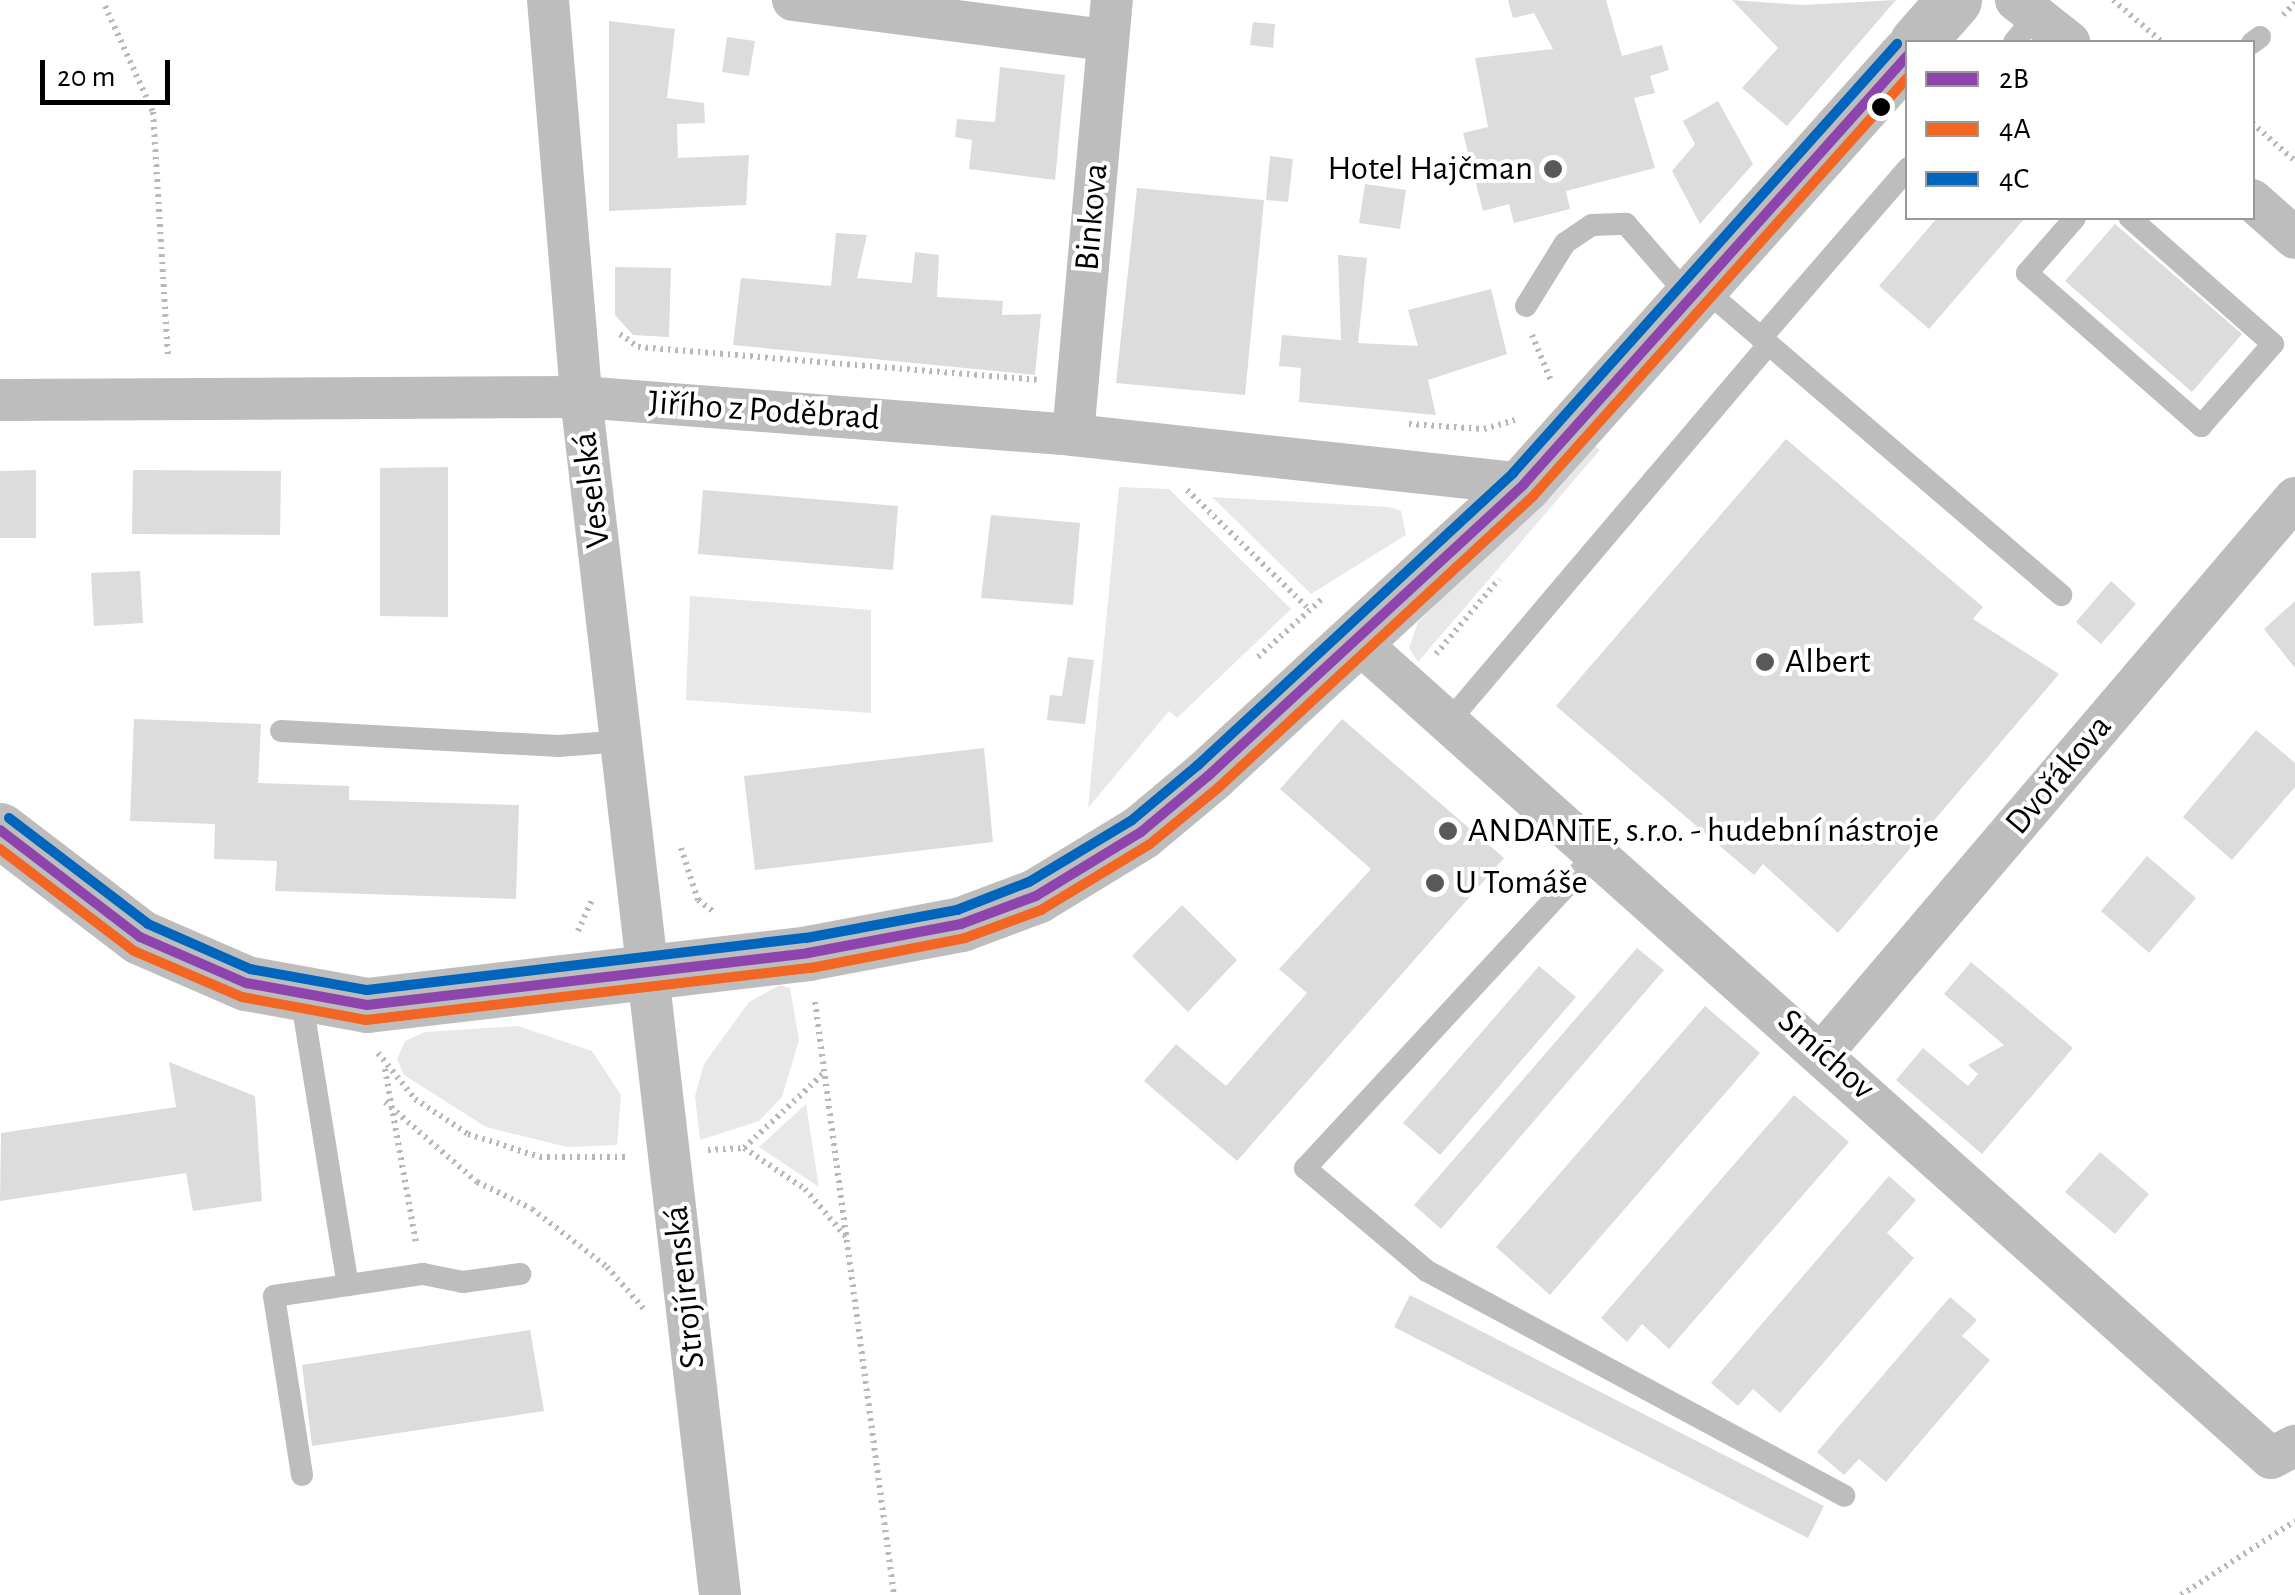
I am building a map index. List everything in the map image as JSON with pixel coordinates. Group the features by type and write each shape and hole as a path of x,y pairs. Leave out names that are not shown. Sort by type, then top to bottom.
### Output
{"street":[{"name":"Veselská","path":"548,0 581,397 651,978"},
{"path":"793,0 1110,20"},
{"path":"1919,40 1954,0"},
{"path":"2022,19 2065,40"},
{"name":"Binkova","path":"1073,435 1110,20"},
{"path":"0,830 140,937 300,996 429,1004 651,978 961,924 1096,862 1208,776 1524,484 1698,295 1905,57"},
{"path":"2255,203 2295,238"},
{"name":"Jiřího z Poděbrad","path":"0,400 581,397 1073,435 1524,484"},
{"name":"Dvořákova","path":"1823,1052 2295,498"},
{"name":"Smíchov","path":"1356,640 1823,1052 2271,1458 2295,1446"},
{"name":"Strojírenská","path":"651,978 720,1595"}],"lane":[{"path":"1450,720 1905,172"},
{"path":"2072,220 2027,273 2201,426 2274,344 2132,220"},
{"path":"1526,306 1565,243 1609,224 1626,224 1698,295 1765,341 2062,595"},
{"path":"281,731 559,746 622,741"},
{"path":"1598,852 1306,1168 1426,1272 1844,1496"},
{"path":"300,996 348,1285"},
{"path":"302,1476 274,1296 422,1274 463,1282 520,1274"}],"path":[{"path":"2112,0 2160,40"},
{"path":"105,6 153,112 168,374"},
{"path":"2255,126 2295,162"},
{"path":"1526,306 1556,390 1542,402"},
{"path":"576,330 618,333 638,347 1078,384"},
{"path":"1386,422 1484,428 1528,413"},
{"path":"1194,481 1176,479 1308,608"},
{"path":"1244,670 1308,608 1337,589"},
{"path":"678,836 698,900 734,920"},
{"path":"567,945 591,908 596,879"},
{"path":"808,953 894,1595"},
{"path":"422,1274 386,1102 384,1067 468,1134 540,1157 635,1157"},
{"path":"744,1148 825,1073"},
{"path":"386,1102 477,1182 532,1209 607,1267 693,1356"},
{"path":"695,1150 744,1148 805,1189 846,1238"},
{"path":"2181,1595 2295,1521"}],"shaded area":[{"path":"1595,446 1600,450 1418,662 1409,648 1418,622"},
{"path":"1119,487 1169,489 1291,609 1177,718 1169,711 1088,808"},
{"path":"1212,497 1389,507 1401,511 1406,535 1311,594"},
{"path":"690,596 871,610 871,713 686,700"},
{"path":"780,985 790,988 799,1040 782,1097 759,1121 700,1140 695,1096 704,1064 749,1002"},
{"path":"518,1026 592,1051 621,1095 617,1145 567,1147 486,1127 404,1075 397,1059 405,1041 425,1032"},
{"path":"806,1104 819,1187 759,1147"}],"building":[{"path":"1508,0 1606,0 1622,56 1662,45 1669,70 1650,76 1655,93 1634,98 1655,168 1566,191 1570,209 1514,223 1509,204 1483,211 1463,133 1488,127 1475,58 1553,49 1534,13 1513,18"},
{"path":"1732,0 1803,5 1896,0 1787,126 1742,88 1778,48"},
{"path":"609,21 675,29 667,98 704,103 705,123 677,124 678,158 749,155 746,205 609,211"},
{"path":"1253,22 1275,24 1273,48 1250,45"},
{"path":"727,37 755,41 749,76 722,72"},
{"path":"1000,67 1065,75 1055,180 969,169 972,140 955,137 957,119 995,122"},
{"path":"1718,101 1753,164 1700,224 1672,171 1695,144 1683,121"},
{"path":"1270,156 1293,159 1288,202 1266,200"},
{"path":"1365,184 1406,190 1400,229 1359,223"},
{"path":"1137,188 1264,200 1245,395 1116,383"},
{"path":"1935,220 2023,220 1929,329 1879,286"},
{"path":"2115,224 2242,334 2192,392 2065,281"},
{"path":"836,233 867,235 857,278 912,283 915,252 939,255 937,297 1003,301 1002,315 1041,314 1035,375 733,345 741,278 831,286"},
{"path":"1338,255 1367,258 1358,343 1418,346 1408,310 1491,289 1507,354 1428,380 1436,415 1299,402 1301,368 1279,366 1282,335 1341,340"},
{"path":"615,267 671,268 669,337 633,335 615,315"},
{"name":"Albert","path":"1786,439 1983,607 1973,619 2059,674 1838,933 1763,864 1754,875 1556,706"},
{"path":"448,467 448,617 380,616 380,468"},
{"path":"36,470 36,538 0,538 0,471"},
{"path":"133,470 281,471 280,535 132,534"},
{"path":"703,490 898,506 893,570 698,554"},
{"path":"991,515 1080,523 1073,605 981,598"},
{"path":"140,571 143,623 94,626 91,573"},
{"path":"2111,581 2136,604 2101,644 2076,622"},
{"path":"2295,601 2295,668 2264,629"},
{"path":"1068,657 1094,660 1085,724 1047,720 1050,695 1062,696"},
{"path":"134,719 261,724 258,783 349,786 349,800 519,805 516,899 275,891 277,861 214,859 215,824 130,821"},
{"path":"1342,719 1504,858 1237,1161 1144,1081 1176,1044 1226,1086 1307,993 1279,969 1371,869 1280,789"},
{"path":"2256,730 2295,763 2295,787 2232,860 2183,817"},
{"path":"984,748 993,842 755,870 744,776"},
{"path":"2147,856 2196,898 2149,953 2101,911"},
{"path":"1182,905 1237,960 1188,1012 1132,956"},
{"path":"1637,948 1664,970 1441,1229 1414,1205"},
{"path":"1971,962 2073,1048 1982,1154 1896,1080 1923,1048 1968,1086 1978,1074 1968,1065 2004,1045 1944,994"},
{"path":"1539,966 1576,997 1440,1155 1403,1123"},
{"path":"1705,1006 1760,1053 1550,1295 1496,1247"},
{"path":"169,1062 255,1096 262,1201 193,1211 186,1173 0,1201 1,1133 176,1107"},
{"path":"1794,1095 1849,1142 1669,1349 1642,1324 1627,1342 1601,1318"},
{"path":"2100,1152 2149,1194 2115,1234 2065,1192"},
{"path":"1889,1176 1916,1200 1887,1233 1914,1258 1780,1413 1753,1389 1738,1406 1711,1383"},
{"path":"1410,1295 1824,1506 1808,1538 1394,1327"},
{"path":"1950,1297 1977,1320 1962,1336 1990,1360 1886,1482 1859,1459 1844,1475 1817,1452"},
{"path":"530,1330 544,1411 312,1446 302,1365"}],"transit line":[{"name":"4C","path":"9,818 148,924 250,969 367,990 806,938 957,910 1029,882 1132,820 1198,765 1513,473 1897,44"},
{"name":"2B","path":"0,830 140,937 246,983 367,1005 808,953 961,924 1036,896 1141,832 1208,776 1524,484 1905,58"},
{"name":"4A","path":"0,849 134,951 242,997 366,1020 811,968 965,938 1041,910 1150,844 1218,788 1534,495 1905,80"}],"place":[{"name":"Hotel Hajčman","path":"1553,169"},
{"name":"Albert","path":"1765,662"},
{"name":"ANDANTE, s.r.o. - hudební nástroje","path":"1448,831"},
{"name":"U Tomáše","path":"1435,883"}]}
